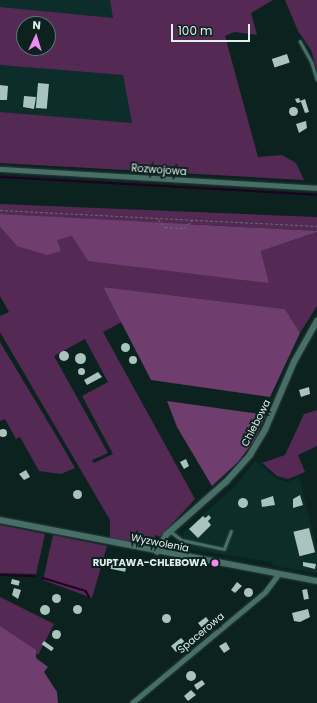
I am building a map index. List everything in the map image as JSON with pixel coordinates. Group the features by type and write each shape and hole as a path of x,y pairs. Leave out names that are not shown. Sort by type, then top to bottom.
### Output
{"street":[{"name":"Rozwojowa","path":"0,169 317,188"},
{"name":"Chlebowa","path":"157,552 170,531 226,482 250,455 265,430 294,362 317,321"},
{"name":"Wyzwolenia","path":"0,520 157,552 317,581"},
{"name":"Spacerowa","path":"132,703 265,592 278,575"}],"lane":[{"path":"300,41 312,63 317,79"},
{"path":"170,531 182,540 224,549 231,531"}],"path":[{"path":"0,210 317,226"},
{"path":"158,218 165,227 184,228 193,220"}],"shaded area":[{"path":"0,0 110,0 114,19 0,7"},
{"path":"110,0 273,0 251,13 257,35 234,32 225,36 258,157 282,155 296,163 304,180 0,163 0,112 132,123 123,75 0,65 0,7 113,18"},
{"path":"285,0 317,0 317,70 311,50 298,31"},
{"path":"0,65 124,75 132,124 0,112"},
{"path":"0,204 317,217 317,231 189,224 187,226 0,214"},
{"path":"0,214 317,232 261,251 269,283 88,261 72,236 57,240 61,251 47,255 17,246 0,227"},
{"path":"0,227 17,246 72,236 269,283 261,251 317,232 317,306 300,333 285,309 103,287 122,322 103,332 195,499 160,537 156,535 150,546 110,539 110,520 0,332 0,316 9,312 0,296","holes":["85,339 108,382 82,396 113,454 94,463 92,460 108,453 54,356"]},
{"path":"103,287 285,309 300,333 270,397 151,380"},
{"path":"0,342 75,468 61,474 39,471 20,437 16,439 5,419 0,421"},
{"path":"167,401 266,415 254,441 238,462 212,486 177,427"},
{"path":"317,410 317,446 298,455 305,472 288,479 277,476 262,463 285,455 304,414"},
{"path":"255,461 276,478 287,482 299,477 317,549 317,573 273,566 272,562 187,549 183,533 237,484"},
{"path":"0,525 45,534 36,574 0,573"},
{"path":"53,535 107,546 92,598 43,580"},
{"path":"0,597 54,624 38,655 0,627"},
{"path":"0,626 36,650 36,658 48,667 44,672 57,692 58,703 0,703"}],"building":[{"path":"287,54 290,63 275,68 272,59"},
{"path":"38,83 49,84 47,109 36,108"},
{"path":"0,85 8,86 7,100 0,100"},
{"path":"24,96 36,97 34,109 23,107"},
{"path":"299,98 300,101 305,99 309,112 305,113 301,102 297,103 295,99"},
{"path":"293,106 298,111 293,116 288,111"},
{"path":"306,121 307,128 299,133 296,124"},
{"path":"125,342 130,347 125,352 120,347"},
{"path":"64,351 69,356 64,361 59,356"},
{"path":"78,353 82,353 84,354 84,362 78,363 75,360 75,356"},
{"path":"131,356 135,356 137,360 135,364 131,364 129,362 129,358"},
{"path":"81,367 84,368 84,374 81,375 78,374 77,371 78,368"},
{"path":"98,372 102,377 87,385 84,380"},
{"path":"309,387 310,394 301,397 299,390"},
{"path":"1,429 5,429 7,433 5,437 1,437 -1,435 -1,431"},
{"path":"186,459 189,466 184,469 180,462"},
{"path":"26,470 30,477 24,480 19,474"},
{"path":"75,490 79,490 81,494 79,498 75,498 73,496 73,492"},
{"path":"300,495 303,505 293,508 293,499"},
{"path":"273,496 275,505 262,507 261,500"},
{"path":"241,498 245,498 247,499 247,507 241,508 238,505 238,501"},
{"path":"209,515 211,518 208,521 211,525 198,538 189,529 203,516 205,518"},
{"path":"309,528 315,552 300,556 293,532"},
{"path":"112,561 127,564 125,572 110,569"},
{"path":"303,562 316,564 315,569 303,566"},
{"path":"12,579 20,581 19,586 11,584"},
{"path":"237,582 242,586 235,593 231,590"},
{"path":"14,588 21,590 18,599 12,595"},
{"path":"246,588 250,588 252,592 250,596 246,596 244,594 244,590"},
{"path":"307,589 309,599 304,600 302,590"},
{"path":"56,593 61,598 56,603 51,598"},
{"path":"77,604 82,609 77,614 72,609"},
{"path":"45,605 50,610 45,615 40,610"},
{"path":"308,609 310,617 300,622 294,621 292,613"},
{"path":"164,614 168,614 170,618 168,622 164,622 162,620 162,616"},
{"path":"206,617 209,621 202,628 198,623"},
{"path":"56,629 61,634 56,639 51,634"},
{"path":"181,638 186,643 176,652 171,646"},
{"path":"44,641 54,648 52,651 42,644"},
{"path":"226,642 230,649 224,653 219,646"},
{"path":"189,671 193,671 195,672 195,680 189,681 186,678 186,674"},
{"path":"202,680 205,684 197,690 194,685"},
{"path":"191,690 196,695 188,701 184,696"}],"waterway":[{"path":"0,177 317,195"},
{"path":"0,575 34,576"},
{"path":"43,578 86,591 89,596"}],"place":[{"name":"RUPTAWA-CHLEBOWA","path":"215,563"}]}
